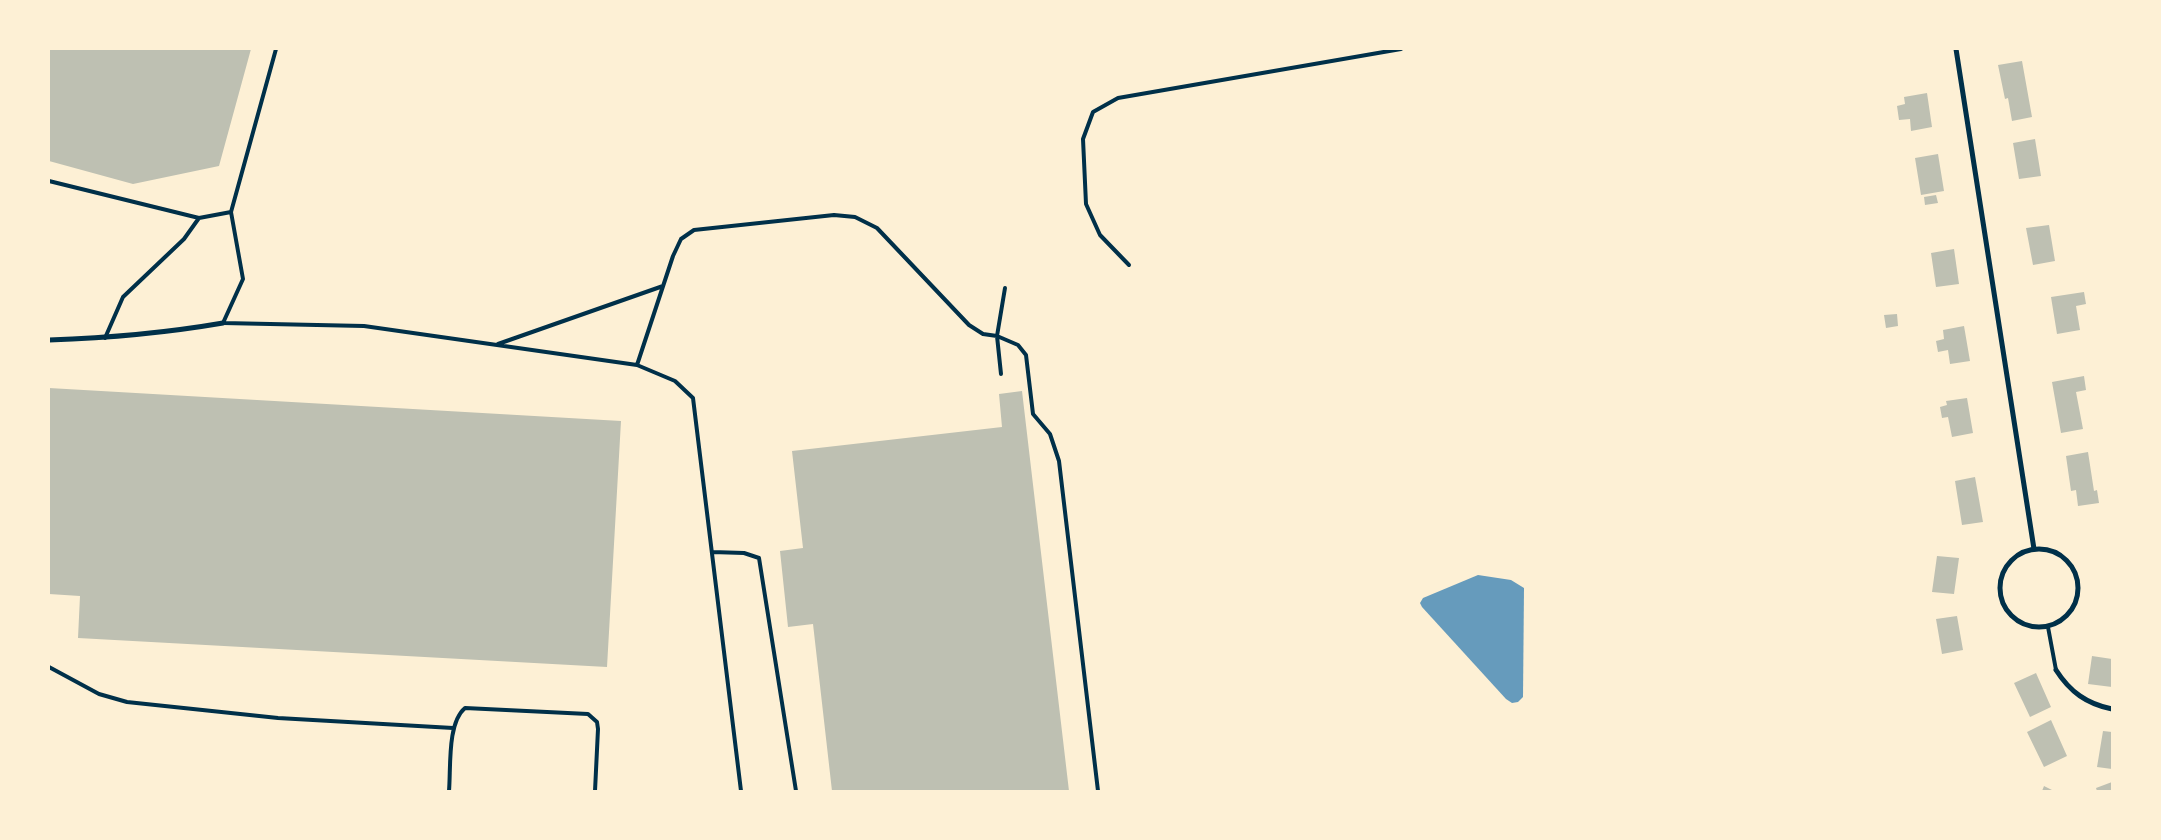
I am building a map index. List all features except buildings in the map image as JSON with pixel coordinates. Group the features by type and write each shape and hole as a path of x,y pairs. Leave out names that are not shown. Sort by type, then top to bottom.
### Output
{"street":[{"path":"1956,49 2034,549"},
{"path":"49,340 106,338 223,323"},
{"path":"2034,549 2055,553 2064,558 2074,571 2078,587 2073,607 2058,623 2048,627 2025,626 2015,620 2007,612 2000,590 2001,578 2013,559 2023,552 2034,549"},
{"path":"2056,670 2065,685 2078,696 2091,703 2112,709"}],"lane":[{"path":"276,49 230,212 243,279 223,323 364,326 637,365 675,380 693,398 741,791"},
{"path":"1129,265 1100,235 1086,204 1083,139 1093,112 1118,98 1401,49"},
{"path":"49,182 199,218 230,212"},
{"path":"637,365 681,239 694,230 834,215 855,217 878,228 969,325 983,334 997,336 1018,345 1026,355 1033,414 1050,434 1059,461 1098,791"},
{"path":"106,338 123,298 184,239 199,218"},
{"path":"496,344 663,286"},
{"path":"1001,374 997,336 1005,288"},
{"path":"712,552 744,553 758,558 796,791"},
{"path":"2048,627 2056,670"},
{"path":"49,667 99,694 127,702 278,718 453,728"},
{"path":"449,791 453,728 457,717 465,708 588,714 597,722 598,729 594,791"}],"water":[{"path":"1478,575 1511,580 1524,588 1523,697 1518,702 1512,703 1506,699 1420,603 1423,598"}]}
